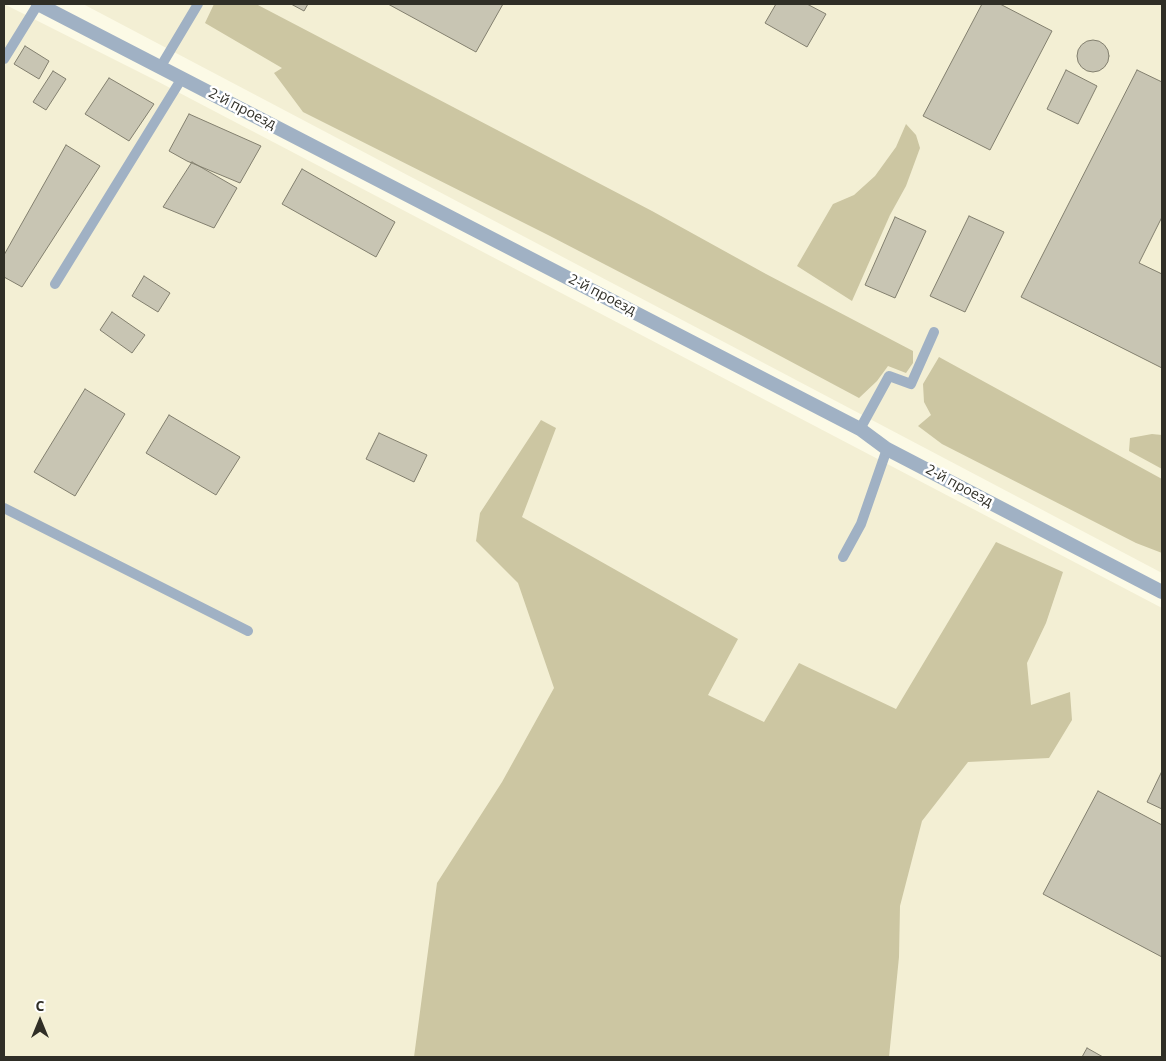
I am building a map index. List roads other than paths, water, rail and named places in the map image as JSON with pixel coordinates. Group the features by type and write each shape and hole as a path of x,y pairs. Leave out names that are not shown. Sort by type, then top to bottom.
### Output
{"street":[{"name":"2-й проезд","path":"38,4 860,429 887,449 1162,592"}],"lane":[{"path":"4,59 38,4"},
{"path":"161,66 198,4"},
{"path":"55,284 182,78"},
{"path":"860,429 889,376 910,384 934,332"},
{"path":"843,557 861,524 887,449"},
{"path":"4,508 248,631"}]}
